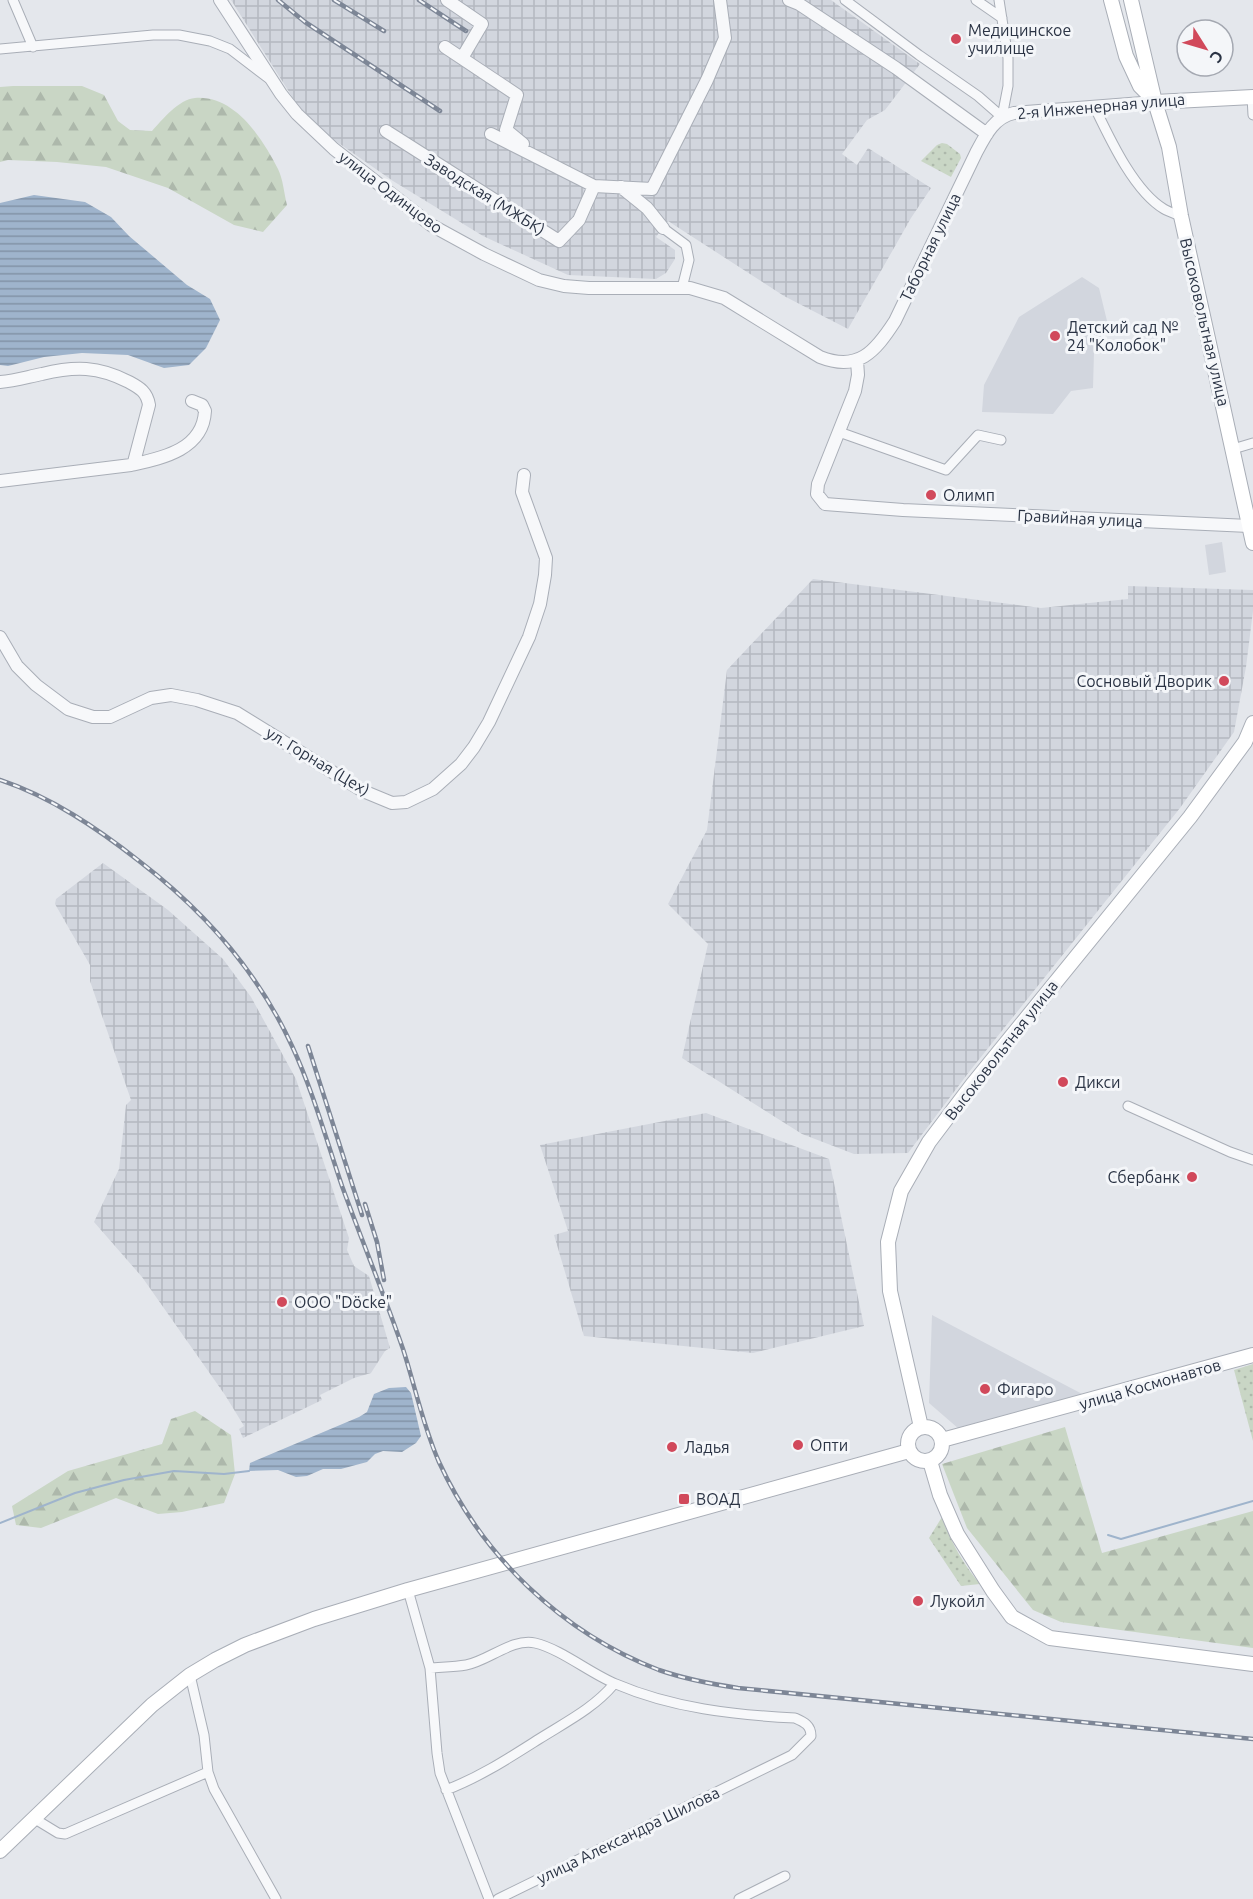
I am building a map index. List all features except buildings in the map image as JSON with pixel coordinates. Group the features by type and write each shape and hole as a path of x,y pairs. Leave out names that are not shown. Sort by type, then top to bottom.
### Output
{"main road":[{"name":"Высоковольтная улица","path":"1112,0 1126,56 1140,86 1155,102"},
{"name":"Высоковольтная улица","path":"1131,0 1155,102 1169,147 1181,216 1253,543"},
{"name":"2-я Инженерная улица","path":"1155,102 1253,97"},
{"name":"Высоковольтная улица","path":"921,1427 890,1291 888,1242 901,1191 929,1142 972,1084 1190,817 1245,742 1253,723"},
{"name":"улица Космонавтов","path":"942,1440 1253,1355"},
{"path":"921,1427 933,1429 942,1440 939,1454 930,1461 917,1460 909,1451 909,1436 921,1427"},
{"path":"0,1851 152,1705 189,1676 215,1660 276,1633 408,1590 909,1451"},
{"path":"930,1461 940,1495 957,1534 1012,1617 1050,1638 1253,1664"}],"street":[{"path":"13,0 33,47"},
{"name":"улица Одинцово","path":"220,0 273,82 297,114 342,156 431,225 538,280 564,286 690,288 724,298 820,357 833,362 847,363 857,360"},
{"path":"447,0 482,24 462,58"},
{"path":"491,134 594,186 652,189 707,80 725,38 720,0"},
{"path":"789,0 896,68 987,134"},
{"name":"2-я Инженерная улица","path":"845,0 978,96 1002,117 1043,109 1095,108 1155,102"},
{"path":"976,0 1002,18"},
{"path":"999,0 1008,58 1008,86 1002,117"},
{"path":"0,49 153,35 179,35 210,41 230,49 273,82"},
{"path":"445,47 517,95 506,130 543,160"},
{"path":"1253,97 1253,115"},
{"path":"1095,108 1106,132 1136,182 1163,208 1181,216"},
{"name":"Таборная улица","path":"857,360 875,349 895,321 987,134 1002,117"},
{"name":"Заводская (МЖБК)","path":"386,131 559,241 579,220 594,186"},
{"path":"621,188 647,208 663,228 686,245 689,260 682,288"},
{"path":"857,360 858,375 855,391 839,432 946,470 978,435 1001,440"},
{"path":"0,382 75,368 106,371 140,388 148,397 149,405 134,462 131,465"},
{"path":"0,481 131,465 162,458 193,441 201,430 205,411 202,405 192,400"},
{"name":"Гравийная улица","path":"839,432 818,484 817,494 821,501 833,505 1249,526"},
{"path":"1233,448 1253,442"},
{"name":"ул. Горная (Цех)","path":"0,637 17,666 36,685 68,709 93,717 110,717 151,698 171,695 197,700 237,713 363,791 392,803 406,802 433,789 460,764 474,747 489,722 529,638 540,604 546,558 522,492 524,475"},
{"path":"1128,1106 1253,1160"},
{"path":"408,1590 430,1668 437,1753 446,1790 489,1899"},
{"path":"430,1668 466,1665 523,1642 548,1648 614,1684 587,1709 490,1769 467,1782 446,1790"},
{"path":"189,1676 204,1735 208,1772 214,1788 276,1899"},
{"name":"улица Александра Шилова","path":"498,1899 792,1755 812,1736 808,1725 795,1718 732,1713 665,1701 614,1684"},
{"path":"35,1819 58,1833 65,1834 208,1772"},
{"path":"740,1899 785,1876"}],"shaded area":[{"path":"231,0 831,0 920,64 885,110 867,120 842,154 857,165 868,148 931,188 911,218 848,329 784,296 668,221 656,237 675,250 675,259 666,273 656,279 568,275 483,236 393,181 327,135 298,106"},
{"name":"Детский сад № 24 \"Колобок\"","path":"1082,277 1099,288 1107,321 1094,352 1093,388 1071,391 1053,414 982,412 984,385 1019,317"},
{"path":"1222,542 1226,572 1209,575 1205,545"},
{"path":"813,579 1041,608 1128,599 1128,586 1253,590 1253,611 1246,667 1234,732 1180,808 969,1072 908,1153 854,1154 802,1134 682,1058 708,944 668,904 707,830 727,670"},
{"path":"103,863 168,910 223,959 251,997 296,1079 349,1238 347,1250 354,1266 369,1276 390,1348 385,1351 371,1373 354,1378 320,1395 322,1400 243,1438 239,1429 244,1426 225,1395 142,1277 94,1222 119,1169 126,1105 131,1100 90,981 90,965 55,904 56,899"},
{"path":"706,1113 829,1159 864,1326 753,1353 584,1336 554,1235 568,1231 540,1145"},
{"path":"932,1315 1088,1397 959,1429 929,1403"}],"green space":[{"path":"82,86 104,95 118,121 130,130 152,131 171,111 189,99 209,99 223,103 246,121 264,144 280,173 287,205 263,232 234,225 168,188 106,167 57,162 8,160 0,162 0,87"},
{"path":"942,143 960,154 961,158 951,177 921,161"},
{"path":"1253,1364 1253,1441 1234,1370"},
{"path":"195,1411 231,1435 235,1474 224,1503 182,1512 158,1514 116,1498 41,1528 16,1525 12,1506 68,1471 162,1444 171,1419"},
{"path":"1065,1427 1102,1553 1253,1511 1253,1648 1061,1622 1033,1610 967,1528 942,1464"},
{"path":"942,1517 958,1552 980,1584 961,1586 929,1538"}],"water":[{"path":"34,195 85,202 111,217 129,236 187,285 210,299 220,320 206,348 189,365 164,368 128,355 82,353 44,357 8,366 0,365 0,203"},
{"path":"406,1387 411,1393 421,1436 416,1443 402,1452 383,1451 375,1454 367,1462 341,1469 323,1469 307,1476 296,1477 278,1470 249,1471 250,1463 359,1417 367,1412 374,1394 389,1388"}],"waterway":[{"path":"0,1523 75,1493 124,1480 174,1471 224,1474 249,1471"},
{"path":"1108,1535 1121,1539 1253,1501"}],"railway":[{"path":"278,0 305,22 440,111"},
{"path":"334,0 384,31"},
{"path":"419,0 466,31"},
{"path":"0,780 37,795 73,814 163,880 227,944 263,993 292,1046 306,1080 342,1186 403,1349 439,1462 478,1529 502,1559 558,1613 623,1654 659,1670 718,1685 1253,1739"},
{"path":"308,1046 362,1215"},
{"path":"365,1204 377,1242 384,1280"}],"place":[{"name":"Медицинское училище","path":"956,39"},
{"name":"Детский сад № 24 \"Колобок\"","path":"1055,336"},
{"name":"Олимп","path":"931,495"},
{"name":"Сосновый Дворик","path":"1224,681"},
{"name":"Дикси","path":"1063,1082"},
{"name":"Сбербанк","path":"1192,1177"},
{"name":"ООО \"Döcke\"","path":"282,1302"},
{"name":"Фигаро","path":"985,1389"},
{"name":"Опти","path":"798,1445"},
{"name":"Ладья","path":"672,1447"},
{"name":"ВОАД","path":"684,1499"},
{"name":"Лукойл","path":"918,1601"}]}
